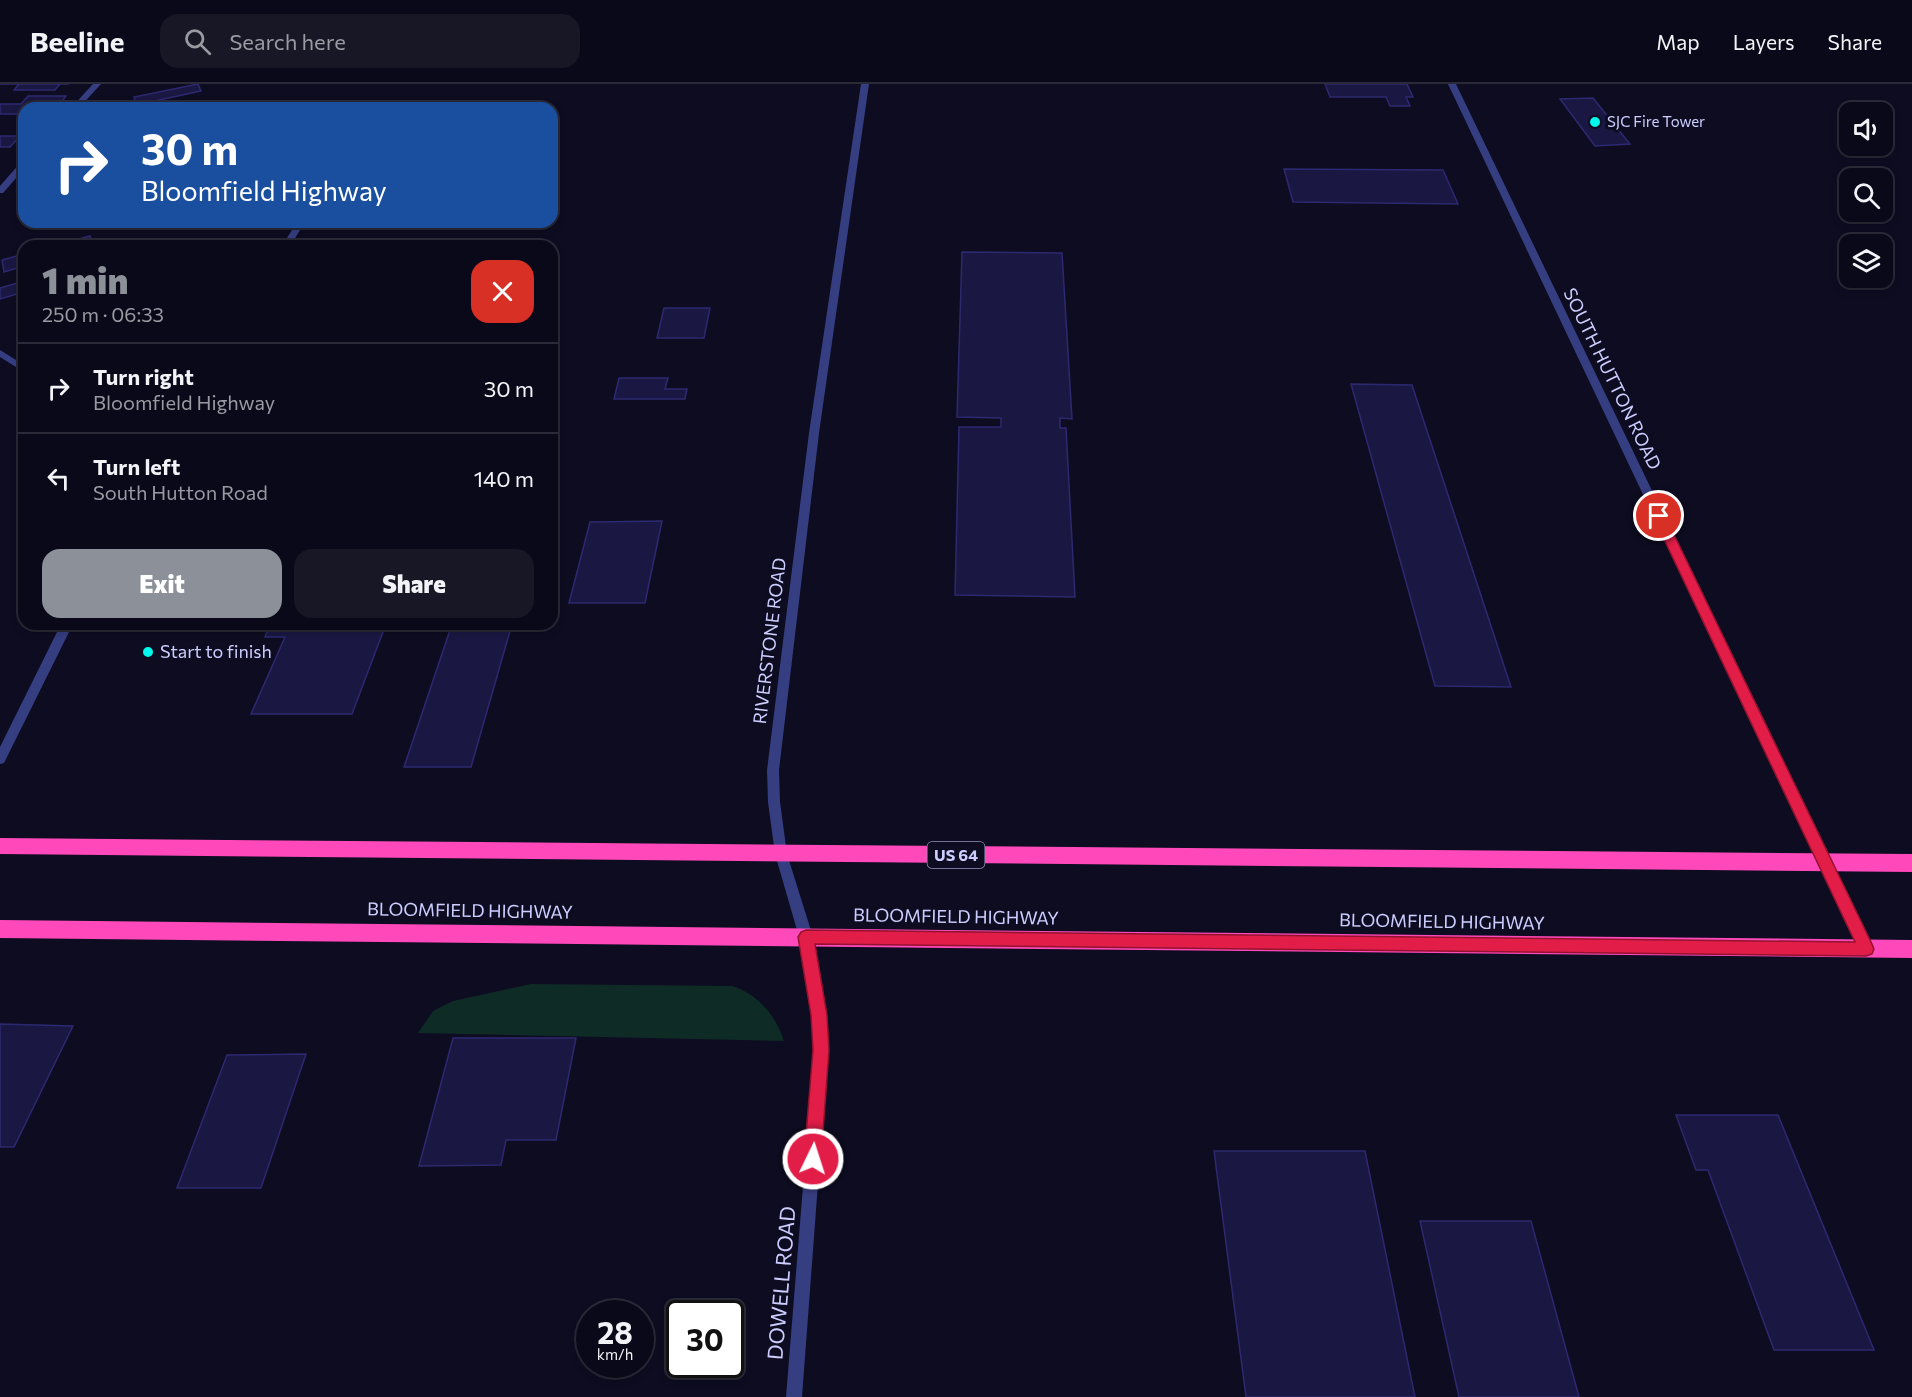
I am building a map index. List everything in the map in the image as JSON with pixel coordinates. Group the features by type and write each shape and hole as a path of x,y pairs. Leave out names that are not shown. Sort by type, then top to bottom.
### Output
{"highway":[{"name":"US 64","path":"0,846 1912,863"},
{"name":"BLOOMFIELD HIGHWAY","path":"0,929 1912,950"}],"street":[{"path":"80,102 97,84"},
{"name":"RIVERSTONE ROAD","path":"781,854 774,802 773,770 814,433 865,84"},
{"name":"SOUTH HUTTON ROAD","path":"1452,84 1866,949"},
{"path":"0,191 18,171"},
{"path":"290,240 298,228"},
{"path":"0,353 18,365"},
{"path":"0,759 64,630"},
{"name":"DOWELL ROAD","path":"781,854 806,937 819,1015 821,1050 794,1397"}],"green space":[{"path":"531,984 732,986 750,994 765,1007 784,1041 418,1033 433,1011 453,1001"}],"building":[{"path":"19,84 60,84 55,90 14,90"},
{"path":"198,84 201,91 150,102 135,102 134,97"},
{"path":"1325,84 1407,84 1413,97 1406,97 1410,106 1390,106 1386,97 1330,97"},
{"path":"28,96 66,96 62,102 23,102"},
{"name":"SJC Fire Tower","path":"1593,98 1630,144 1595,146 1560,99"},
{"path":"0,104 18,104 18,114 0,114"},
{"path":"0,136 18,136 10,147 0,147"},
{"path":"1284,169 1443,170 1458,204 1293,202"},
{"path":"90,236 91,240 75,240"},
{"path":"962,252 1062,253 1072,419 1060,418 1060,428 1066,428 1075,597 955,595 959,427 1001,427 1001,418 957,417"},
{"path":"18,256 18,268 4,272 2,260"},
{"path":"18,283 18,294 0,299 0,288"},
{"path":"664,308 710,308 704,338 657,338"},
{"path":"619,378 668,378 665,389 687,389 685,399 614,399"},
{"path":"1351,384 1412,385 1511,687 1435,686"},
{"path":"662,521 645,603 569,603 590,522"},
{"path":"268,630 384,630 352,714 251,714 285,637 265,637"},
{"path":"450,630 510,630 471,767 404,767"},
{"path":"0,1024 73,1026 14,1147 0,1147"},
{"path":"453,1038 576,1038 556,1140 506,1140 501,1165 419,1166"},
{"path":"306,1054 261,1188 177,1188 227,1055"},
{"path":"1676,1115 1778,1115 1874,1350 1774,1350 1708,1170 1696,1170"},
{"path":"1214,1151 1365,1151 1415,1397 1246,1397"},
{"path":"1420,1221 1531,1221 1579,1397 1459,1397"}],"place":[{"name":"SJC Fire Tower","path":"1595,122"},
{"name":"Start to finish","path":"148,652"}],"route":[{"path":"813,1159 821,1050 819,1015 806,937 1866,949 1659,516"}]}
